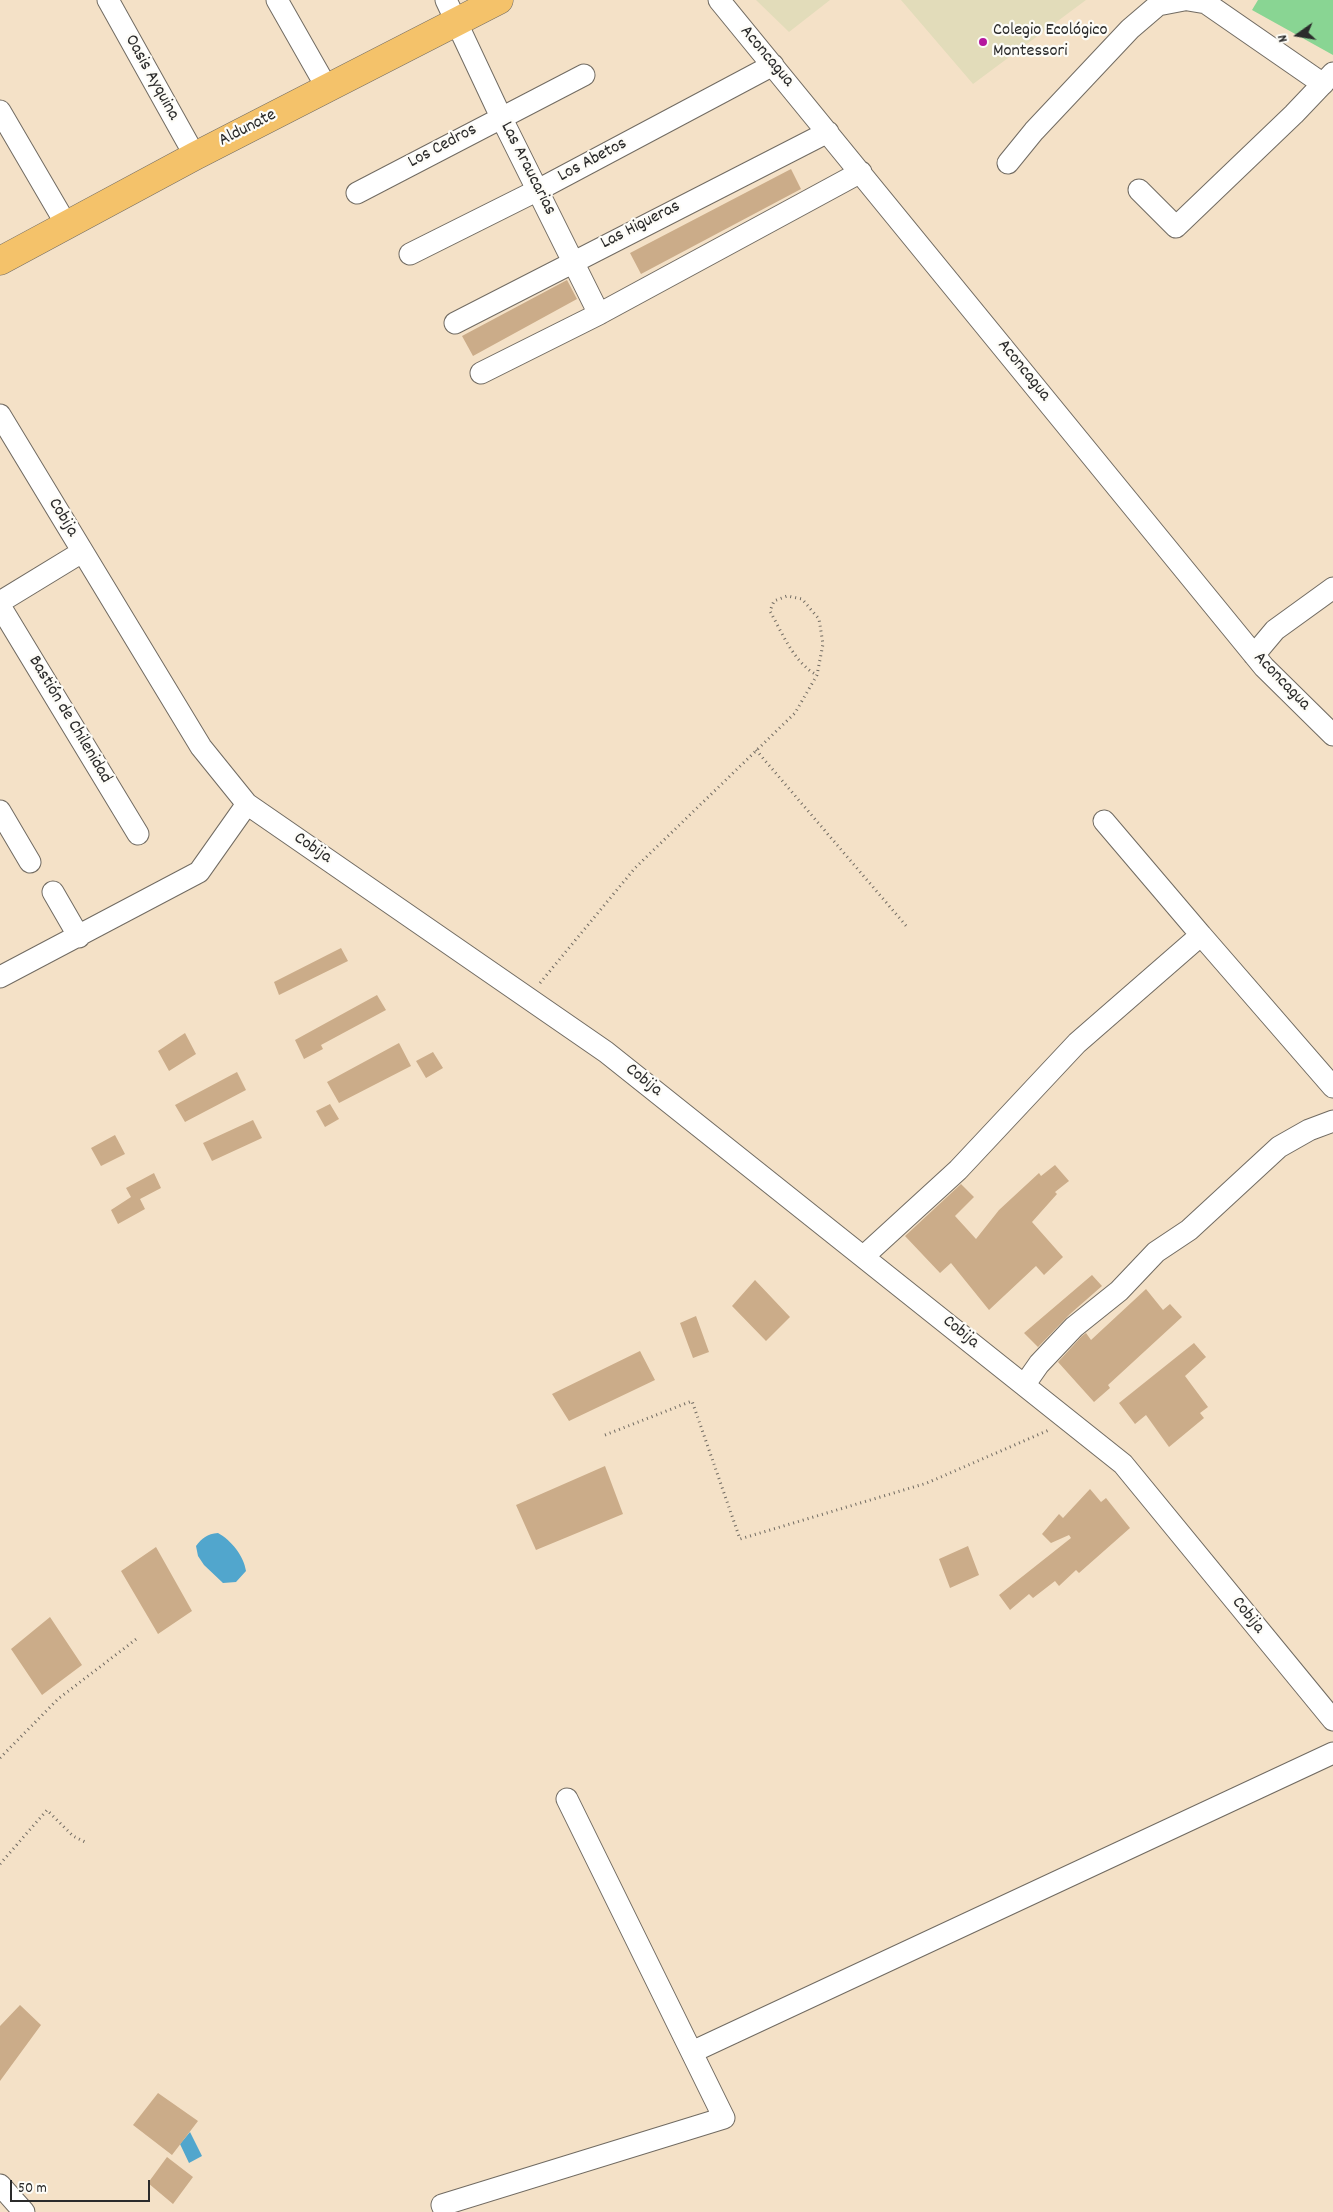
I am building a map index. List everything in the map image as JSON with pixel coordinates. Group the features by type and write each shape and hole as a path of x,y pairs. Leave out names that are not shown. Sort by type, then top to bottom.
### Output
{"main road":[{"name":"Aldunate","path":"0,261 66,224 327,88 451,11 499,0"}],"street":[{"name":"Oasis Ayquina","path":"108,0 195,156"},
{"path":"277,0 327,88"},
{"name":"Aconcagua","path":"719,0 1254,655 1333,735"},
{"path":"1008,163 1034,131 1130,29 1158,5 1186,0 1206,4 1328,79 1176,226 1139,190"},
{"name":"Las Araucarias","path":"451,11 501,117 599,314"},
{"name":"Los Abetos","path":"410,254 538,190 773,65"},
{"name":"Los Cedros","path":"356,193 584,75"},
{"path":"0,111 66,224"},
{"name":"Las Higueras","path":"456,323 573,261 828,132"},
{"path":"481,372 599,314 861,172"},
{"name":"Cobija","path":"0,415 201,747 247,804 528,996 606,1052 1123,1464 1333,1720"},
{"path":"0,602 82,552"},
{"path":"1254,655 1275,630 1333,588"},
{"name":"Bastión de Chilenidad","path":"0,606 138,834"},
{"path":"2,972 79,937 199,872 247,804"},
{"path":"0,812 30,862"},
{"path":"1104,820 1201,936 1333,1087"},
{"path":"53,892 79,937"},
{"path":"864,1256 958,1170 1077,1043 1201,936"},
{"path":"1025,1384 1039,1364 1074,1327 1119,1291 1156,1252 1189,1230 1279,1147 1309,1130 1333,1121"},
{"path":"692,2052 1333,1753"},
{"path":"445,2212 442,2205 724,2118 567,1799"},
{"path":"3,2187 24,2212"}],"path":[{"path":"528,996 635,868 795,712 817,675 823,644 819,619 802,599 788,596 774,601 770,611 778,625 805,669 817,675"},
{"path":"756,750 908,928"},
{"path":"605,1436 692,1401 740,1539 927,1484 1070,1421"},
{"path":"0,1758 58,1699 139,1637"},
{"path":"0,1864 47,1810 73,1836 85,1842"}],"shaded area":[{"path":"756,0 830,0 789,32"},
{"name":"Colegio Ecológico Montessori","path":"901,0 1086,0 973,84"}],"green space":[{"path":"1258,0 1333,0 1333,55 1252,10"}],"water":[{"path":"218,1533 236,1549 245,1565 246,1571 236,1582 223,1583 204,1565 198,1556 196,1546 198,1543 208,1535"},
{"path":"190,2132 202,2156 189,2163 180,2144"}],"building":[{"path":"791,169 801,189 641,274 630,253"},
{"path":"567,280 577,299 473,356 462,336"},
{"path":"341,948 348,961 279,995 274,982"},
{"path":"377,995 386,1010 321,1045 323,1049 304,1059 295,1040"},
{"path":"185,1033 196,1054 169,1071 158,1051"},
{"path":"399,1043 411,1066 339,1103 327,1082"},
{"path":"433,1052 443,1068 426,1078 416,1061"},
{"path":"237,1072 246,1090 185,1122 175,1105"},
{"path":"330,1104 339,1119 325,1127 316,1111"},
{"path":"253,1120 262,1138 212,1161 203,1143"},
{"path":"115,1135 125,1154 101,1166 91,1148"},
{"path":"1055,1165 1069,1181 1055,1192 1057,1194 1032,1222 1063,1257 1044,1275 1036,1266 989,1310 951,1263 940,1273 905,1236 961,1184 974,1197 955,1216 976,1239 999,1210 1039,1173 1041,1176"},
{"path":"154,1173 161,1188 140,1199 145,1209 118,1224 111,1210 131,1197 126,1188"},
{"path":"1092,1275 1102,1286 1070,1314 1038,1347 1024,1333"},
{"path":"755,1280 790,1317 766,1341 732,1306"},
{"path":"1146,1289 1163,1310 1170,1304 1182,1317 1108,1385 1110,1388 1094,1402 1058,1362 1082,1336 1086,1333 1091,1340"},
{"path":"696,1316 709,1352 693,1358 680,1323"},
{"path":"1194,1343 1206,1357 1185,1376 1208,1407 1200,1413 1204,1418 1169,1447 1146,1415 1135,1424 1119,1403"},
{"path":"640,1351 655,1380 569,1421 552,1394"},
{"path":"605,1466 623,1514 536,1550 516,1505"},
{"path":"1090,1489 1101,1502 1106,1498 1130,1528 1079,1573 1076,1570 1059,1586 1055,1581 1033,1598 1029,1594 1010,1610 999,1595 1071,1538 1069,1535 1051,1543 1042,1534 1059,1514 1063,1518"},
{"path":"968,1546 979,1575 950,1588 939,1559"},
{"path":"156,1547 192,1611 158,1634 121,1571"},
{"path":"50,1617 82,1665 42,1695 11,1649"},
{"path":"20,2005 41,2025 0,2081 0,2026"},
{"path":"158,2093 198,2121 172,2155 133,2125"},
{"path":"167,2157 193,2177 173,2204 148,2183"}],"place":[{"name":"Colegio Ecológico Montessori","path":"983,42"}]}
